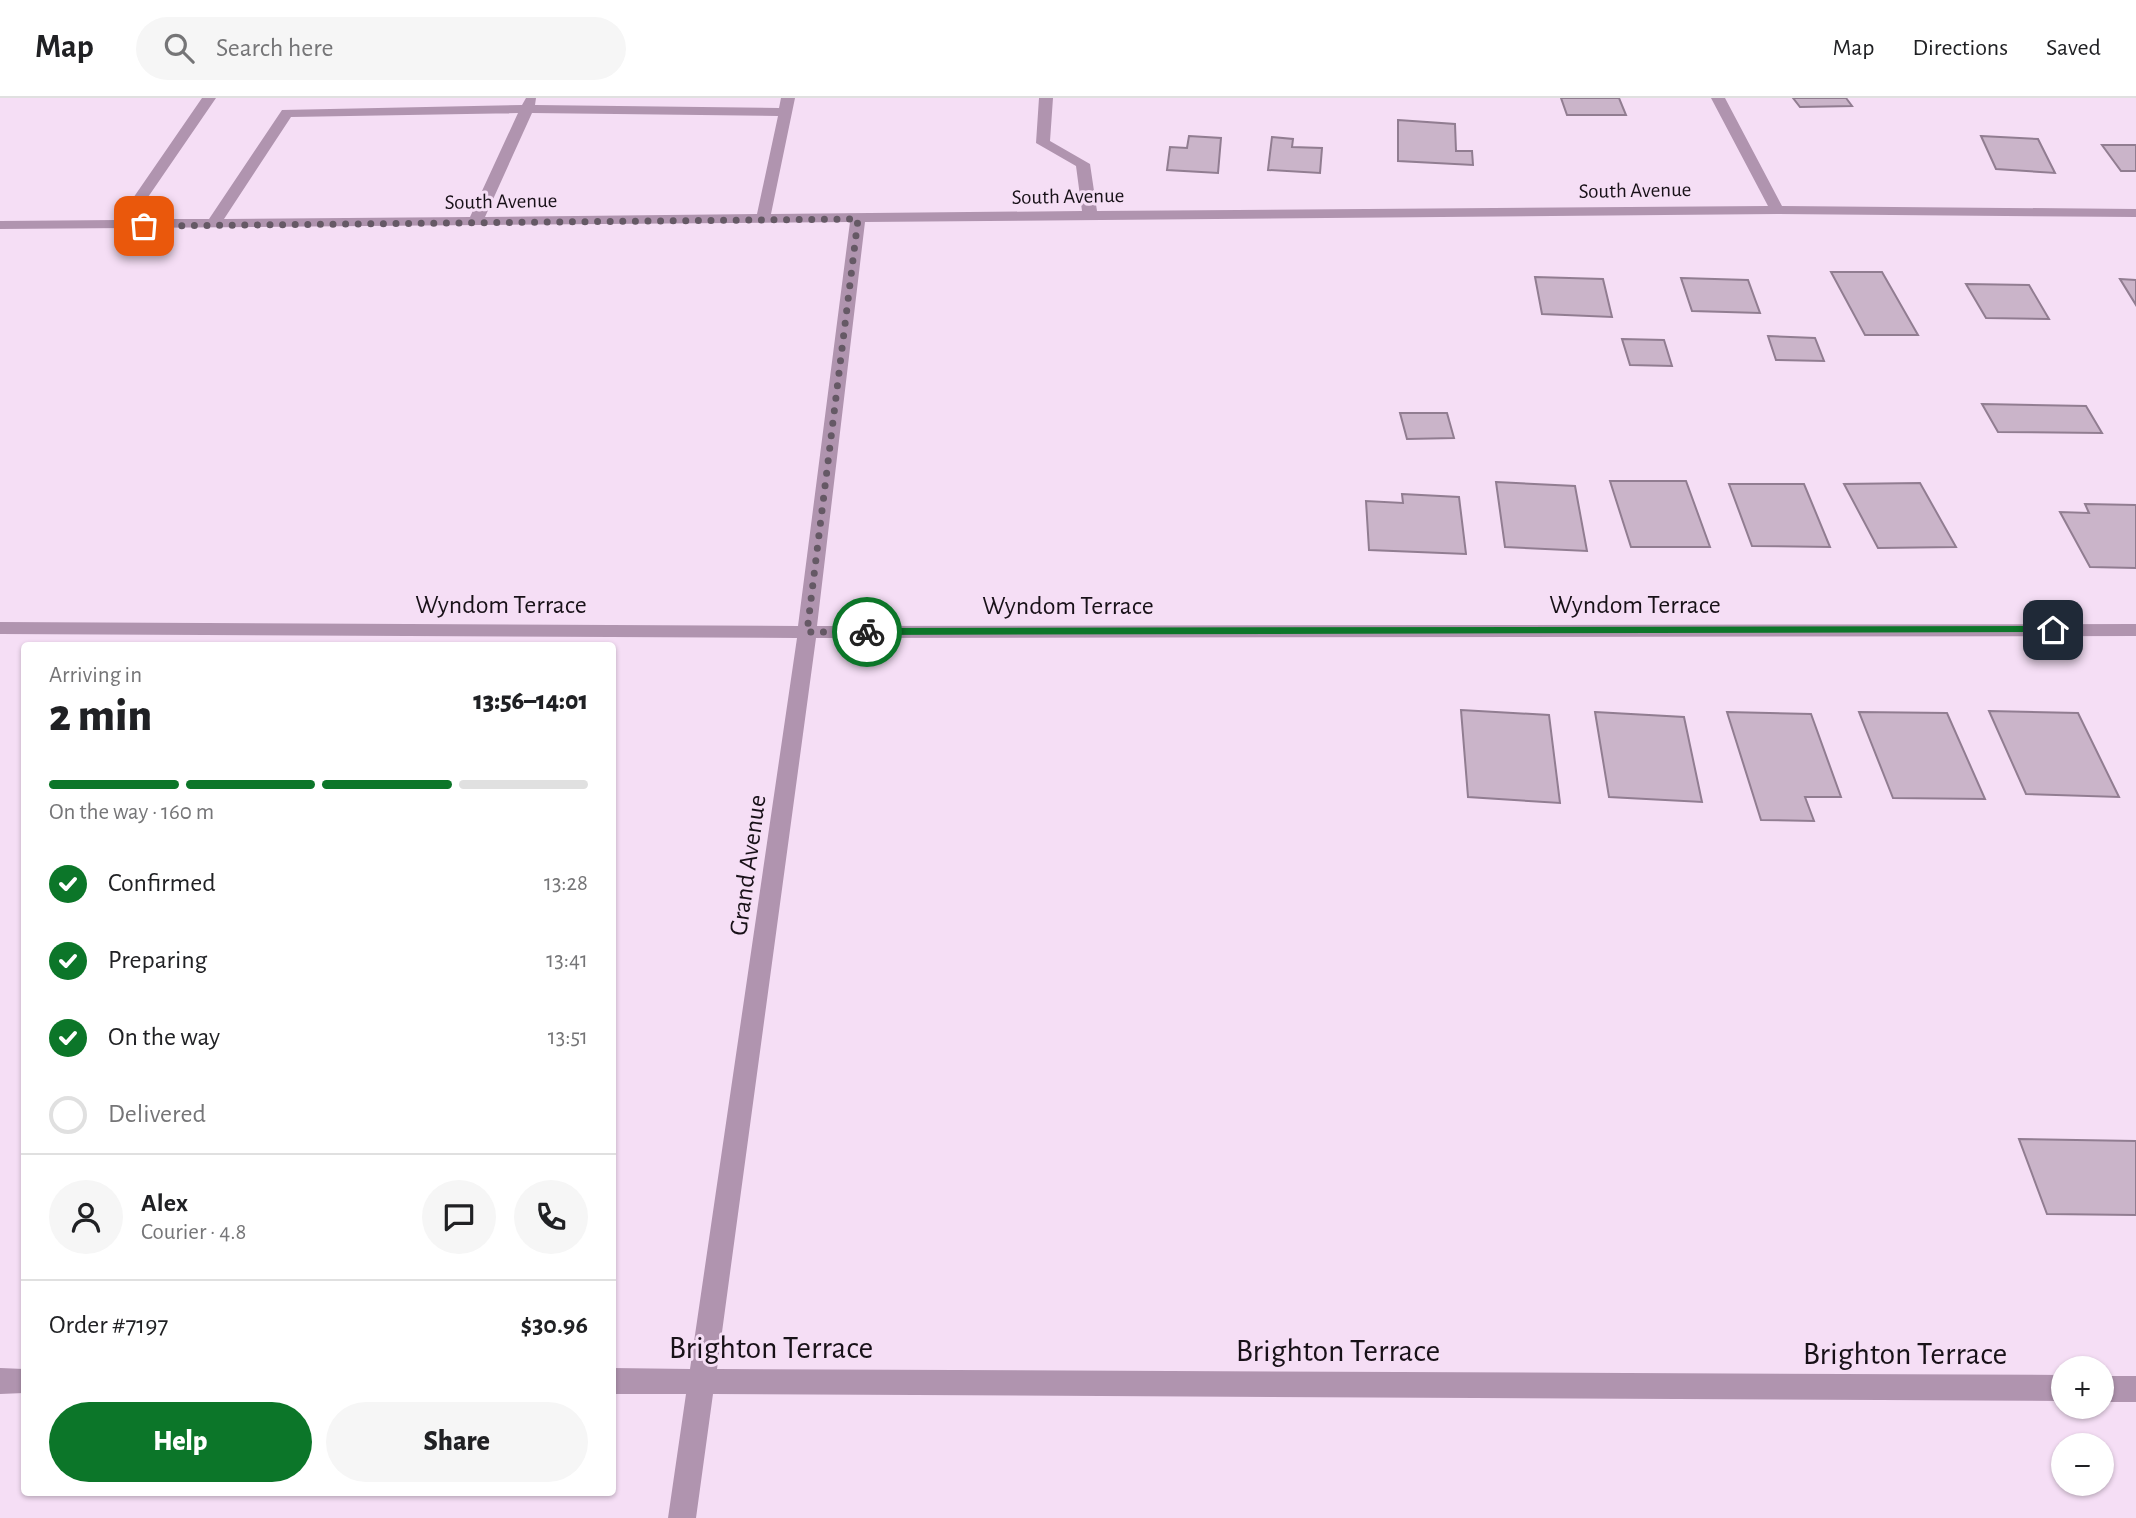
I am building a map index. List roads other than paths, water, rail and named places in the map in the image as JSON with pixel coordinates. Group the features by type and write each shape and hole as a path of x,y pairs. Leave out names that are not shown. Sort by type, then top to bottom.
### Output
{"street":[{"path":"121,226 209,98"},
{"path":"1046,98 1043,143 1083,164 1090,217"},
{"path":"1718,98 1777,210"},
{"path":"475,222 530,104"},
{"path":"212,225 287,113 530,104 787,105 763,220"},
{"name":"South Avenue","path":"0,225 1777,210 2136,213"},
{"name":"Grand Avenue","path":"682,1518 807,632 858,219"},
{"name":"Wyndom Terrace","path":"0,628 807,632 2136,630"},
{"path":"0,1381 21,1381"},
{"name":"Brighton Terrace","path":"616,1381 2051,1388"},
{"path":"2114,1389 2136,1389"}]}
